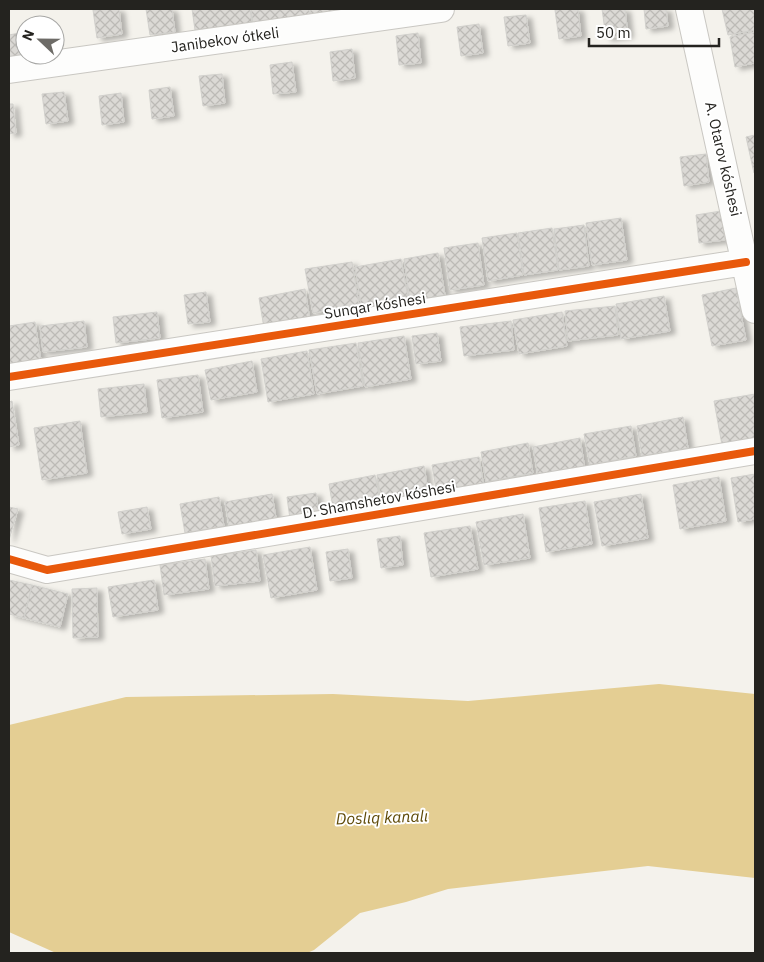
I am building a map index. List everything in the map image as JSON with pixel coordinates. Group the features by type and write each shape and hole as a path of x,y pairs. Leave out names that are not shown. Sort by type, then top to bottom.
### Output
{"street":[{"name":"Janibekov ótkeli","path":"9,70 441,9"},
{"name":"A. Otarov kóshesi","path":"689,9 755,310"},
{"name":"Sunqar kóshesi","path":"9,377 746,262"},
{"name":"D. Shamshetov kóshesi","path":"9,559 47,570 755,451"}],"water":[{"name":"Doslıq kanalı","path":"659,684 755,694 755,878 648,866 448,889 360,913 314,950 307,953 56,953 9,932 9,725 126,697 333,694 468,701"}],"building":[{"path":"119,9 122,34 97,38 93,10"},
{"path":"146,9 172,9 175,32 150,35"},
{"path":"192,9 250,9 252,23 195,30"},
{"path":"251,9 309,9 310,18 253,25"},
{"path":"310,9 349,9 349,11 311,16"},
{"path":"578,9 581,36 559,39 555,10"},
{"path":"602,9 625,9 628,35 606,38"},
{"path":"644,9 666,9 668,26 646,29"},
{"path":"722,9 755,9 755,30 728,35"},
{"path":"526,15 530,43 508,46 504,17"},
{"path":"479,24 483,53 461,56 457,27"},
{"path":"755,32 755,63 735,67 730,37"},
{"path":"418,33 421,63 399,65 396,36"},
{"path":"15,34 15,62 9,63 9,35"},
{"path":"352,49 355,78 333,81 330,52"},
{"path":"292,62 296,92 273,94 270,65"},
{"path":"222,74 225,103 203,106 199,76"},
{"path":"170,87 174,116 152,119 149,90"},
{"path":"64,92 68,121 46,124 42,94"},
{"path":"121,93 124,122 102,125 99,96"},
{"path":"9,104 13,104 16,133 9,134"},
{"path":"755,135 755,173 754,173 746,137"},
{"path":"706,154 709,182 684,186 680,157"},
{"path":"721,211 725,240 699,243 696,215"},
{"path":"621,218 627,260 592,265 586,223"},
{"path":"584,225 589,266 559,270 554,229"},
{"path":"552,228 558,270 524,275 518,233"},
{"path":"517,233 523,275 488,281 482,238"},
{"path":"478,243 484,285 450,290 444,248"},
{"path":"438,253 445,295 410,301 404,259"},
{"path":"401,259 409,303 362,311 355,267"},
{"path":"352,262 359,305 313,313 305,269"},
{"path":"736,288 746,340 712,346 702,295"},
{"path":"305,289 310,320 264,328 259,298"},
{"path":"206,292 210,322 188,324 184,295"},
{"path":"664,296 670,331 621,339 616,304"},
{"path":"615,306 618,335 568,341 565,311"},
{"path":"157,312 160,338 116,343 113,317"},
{"path":"562,312 567,346 519,354 513,320"},
{"path":"84,321 87,347 43,352 40,326"},
{"path":"511,321 514,350 464,356 460,327"},
{"path":"35,322 41,360 9,365 9,326"},
{"path":"437,333 441,361 416,364 412,336"},
{"path":"404,336 411,379 365,387 358,343"},
{"path":"356,343 363,386 317,394 309,350"},
{"path":"307,351 314,394 268,402 261,359"},
{"path":"252,361 257,392 211,400 205,370"},
{"path":"198,375 203,412 162,418 157,380"},
{"path":"144,384 147,412 101,417 98,389"},
{"path":"755,394 755,439 722,445 714,401"},
{"path":"12,401 19,445 9,447 9,402"},
{"path":"683,417 688,448 642,456 637,426"},
{"path":"80,421 87,473 42,480 34,428"},
{"path":"631,426 636,456 590,465 584,434"},
{"path":"580,438 585,469 538,477 533,447"},
{"path":"528,443 533,473 486,482 481,452"},
{"path":"479,457 484,487 437,495 432,465"},
{"path":"424,466 429,497 382,505 377,475"},
{"path":"755,474 755,519 738,522 731,478"},
{"path":"375,475 381,506 334,514 329,484"},
{"path":"719,477 726,521 680,529 673,485"},
{"path":"316,493 319,515 290,519 287,497"},
{"path":"272,494 277,524 230,532 225,502"},
{"path":"641,494 648,538 602,546 594,502"},
{"path":"219,497 224,526 185,533 180,504"},
{"path":"585,501 592,544 546,552 539,508"},
{"path":"9,507 18,509 9,540"},
{"path":"147,507 151,529 122,534 118,512"},
{"path":"523,514 530,558 484,565 476,522"},
{"path":"470,526 478,569 431,577 424,533"},
{"path":"400,536 403,565 381,568 377,539"},
{"path":"310,547 317,590 271,598 263,555"},
{"path":"348,549 352,578 330,581 326,552"},
{"path":"256,550 260,581 215,586 211,556"},
{"path":"205,559 209,589 164,595 160,565"},
{"path":"9,580 32,585 24,618 9,614"},
{"path":"154,580 158,610 113,617 108,587"},
{"path":"32,585 68,594 60,627 24,618"},
{"path":"97,588 98,637 73,638 72,589"}],"cycle path":[{"path":"9,377 746,262"},
{"path":"9,559 47,570 755,451"}]}
